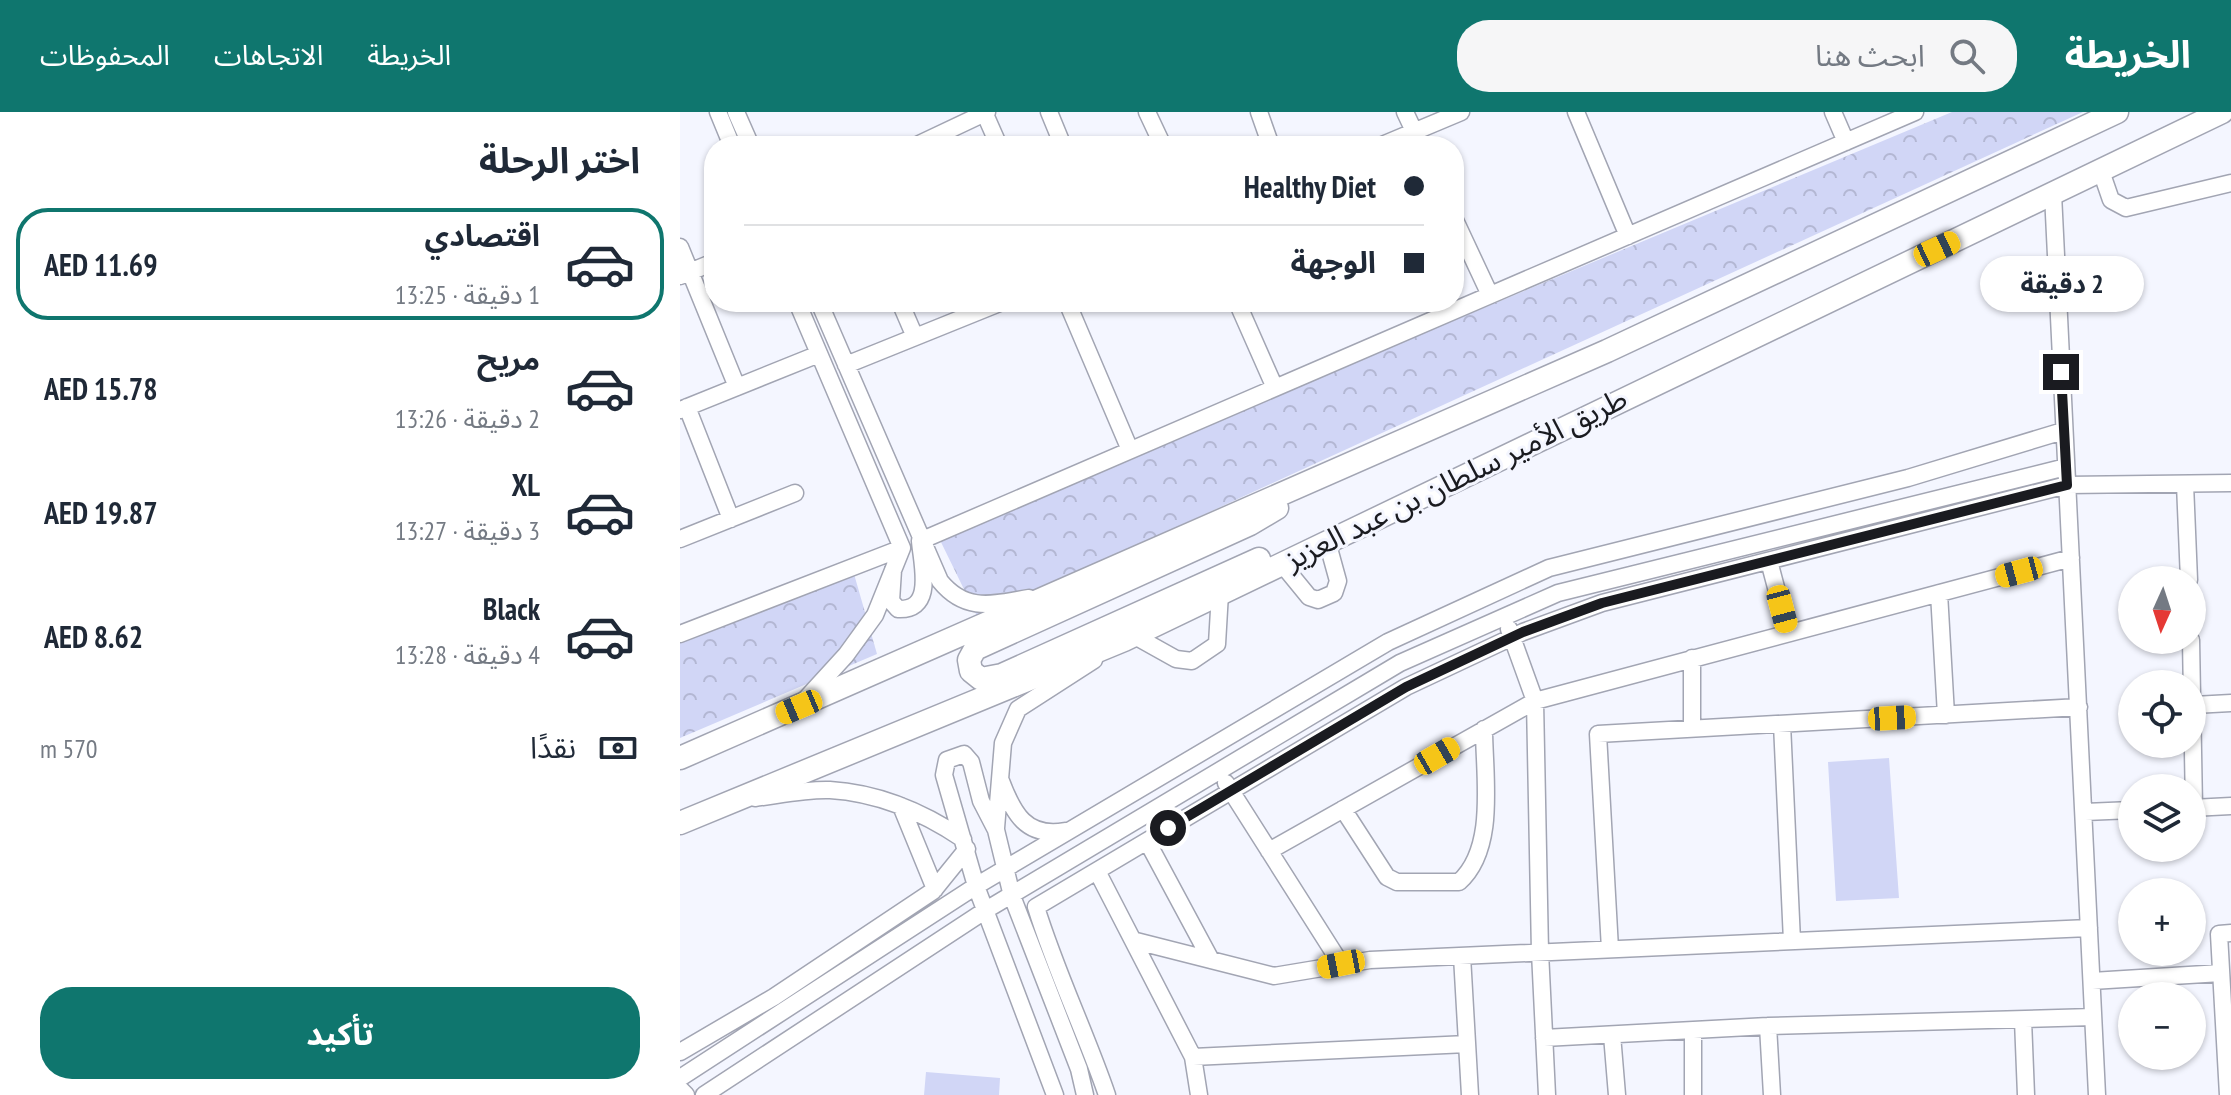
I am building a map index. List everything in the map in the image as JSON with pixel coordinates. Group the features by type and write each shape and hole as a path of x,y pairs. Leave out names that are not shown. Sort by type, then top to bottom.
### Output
{"highway":[{"name":"طريق الأمير سلطان بن عبد العزيز","path":"680,758 1607,351 2117,112"},
{"name":"طريق الأمير سلطان بن عبد العزيز","path":"680,823 1128,638 2222,112"},
{"path":"1368,455 1250,524 975,649 969,660 971,671 981,679 1002,675 1247,564 1380,516"}],"street":[{"path":"718,112 728,136"},
{"path":"736,112 747,136"},
{"path":"936,136 985,112 995,136"},
{"path":"1049,112 1059,136"},
{"path":"1147,112 1158,136"},
{"path":"1259,112 1267,136"},
{"path":"1405,112 1417,136"},
{"path":"1423,136 1461,112"},
{"path":"1576,112 1628,236"},
{"path":"1833,112 1846,142"},
{"path":"1464,306 1915,112"},
{"path":"2101,171 2111,200 2126,208 2231,183"},
{"path":"2053,194 2097,1095"},
{"path":"1464,239 1490,295"},
{"path":"680,247 685,274 737,387"},
{"path":"685,274 704,266"},
{"path":"799,707 846,655 875,615 902,548 801,312"},
{"path":"823,312 920,541 940,581 953,597 985,606 1050,594"},
{"path":"904,312 915,337"},
{"path":"846,365 977,312"},
{"path":"1071,312 1130,450"},
{"path":"1241,312 1275,388"},
{"path":"920,541 1451,312"},
{"path":"731,519 684,409 819,354"},
{"path":"680,1078 976,886 1388,642 1549,568 1908,478 2063,431"},
{"path":"704,1095 986,910 1400,663 1558,593 2066,467"},
{"path":"1107,1095 1056,972 1036,907 1406,687 1513,637 1602,603 2067,485 2231,483"},
{"path":"2185,484 2188,566"},
{"path":"680,539 795,493"},
{"path":"893,570 891,601 898,609 911,610 919,604 924,588 920,541"},
{"path":"1282,564 1309,597 1318,600 1334,593 1338,581 1327,541"},
{"path":"680,634 902,548"},
{"path":"1269,851 1535,701 2071,558"},
{"path":"1769,561 1788,633"},
{"path":"996,830 1003,743 1018,709 1128,638 1176,659 1192,661 1217,644 1220,593"},
{"path":"1939,593 1946,715"},
{"path":"1504,617 1535,701 1540,952 1547,1095"},
{"path":"1692,658 1692,729"},
{"path":"2206,704 2231,703"},
{"path":"1610,949 1598,734 2079,707"},
{"path":"1782,724 1792,941"},
{"path":"1343,809 1387,877 1397,882 1459,882 1472,871 1482,841 1484,729"},
{"path":"1055,1095 976,886 944,775 947,760 955,755 964,754 971,762 981,801 996,830 1012,896 1084,1090 1100,1076"},
{"path":"1220,773 1341,964"},
{"path":"999,775 1013,812 1032,828 1051,834 1075,829"},
{"path":"734,800 829,790 926,814 965,844"},
{"path":"901,806 935,889"},
{"path":"2206,807 2231,806"},
{"path":"2085,812 2118,811"},
{"path":"1147,841 1211,960"},
{"path":"680,1052 774,997 935,889 965,844"},
{"path":"1097,871 1136,941 1193,1057 1199,1095"},
{"path":"1136,941 1274,976 1341,964 1462,956 2089,928"},
{"path":"2228,1095 2219,934 2231,933"},
{"path":"1462,956 1470,1095"},
{"path":"2092,981 2221,973"},
{"path":"1544,1038 1768,1026 2093,1017"},
{"path":"2023,1020 2026,1095"},
{"path":"1768,1026 1772,1095"},
{"path":"1693,1030 1693,1095"},
{"path":"1612,1035 1617,1095"},
{"path":"1193,1057 1467,1044"},
{"path":"680,1089 686,1095"}],"green space":[{"path":"1952,112 2083,112 978,618 938,536"},
{"path":"854,574 877,654 680,738 680,643"},
{"path":"1889,758 1899,898 1836,901 1828,762"},
{"path":"926,1072 1000,1078 999,1095 924,1095"}],"route":[{"path":"1168,828 1406,687 1523,632 1602,603 2067,485 2061,372"}]}
